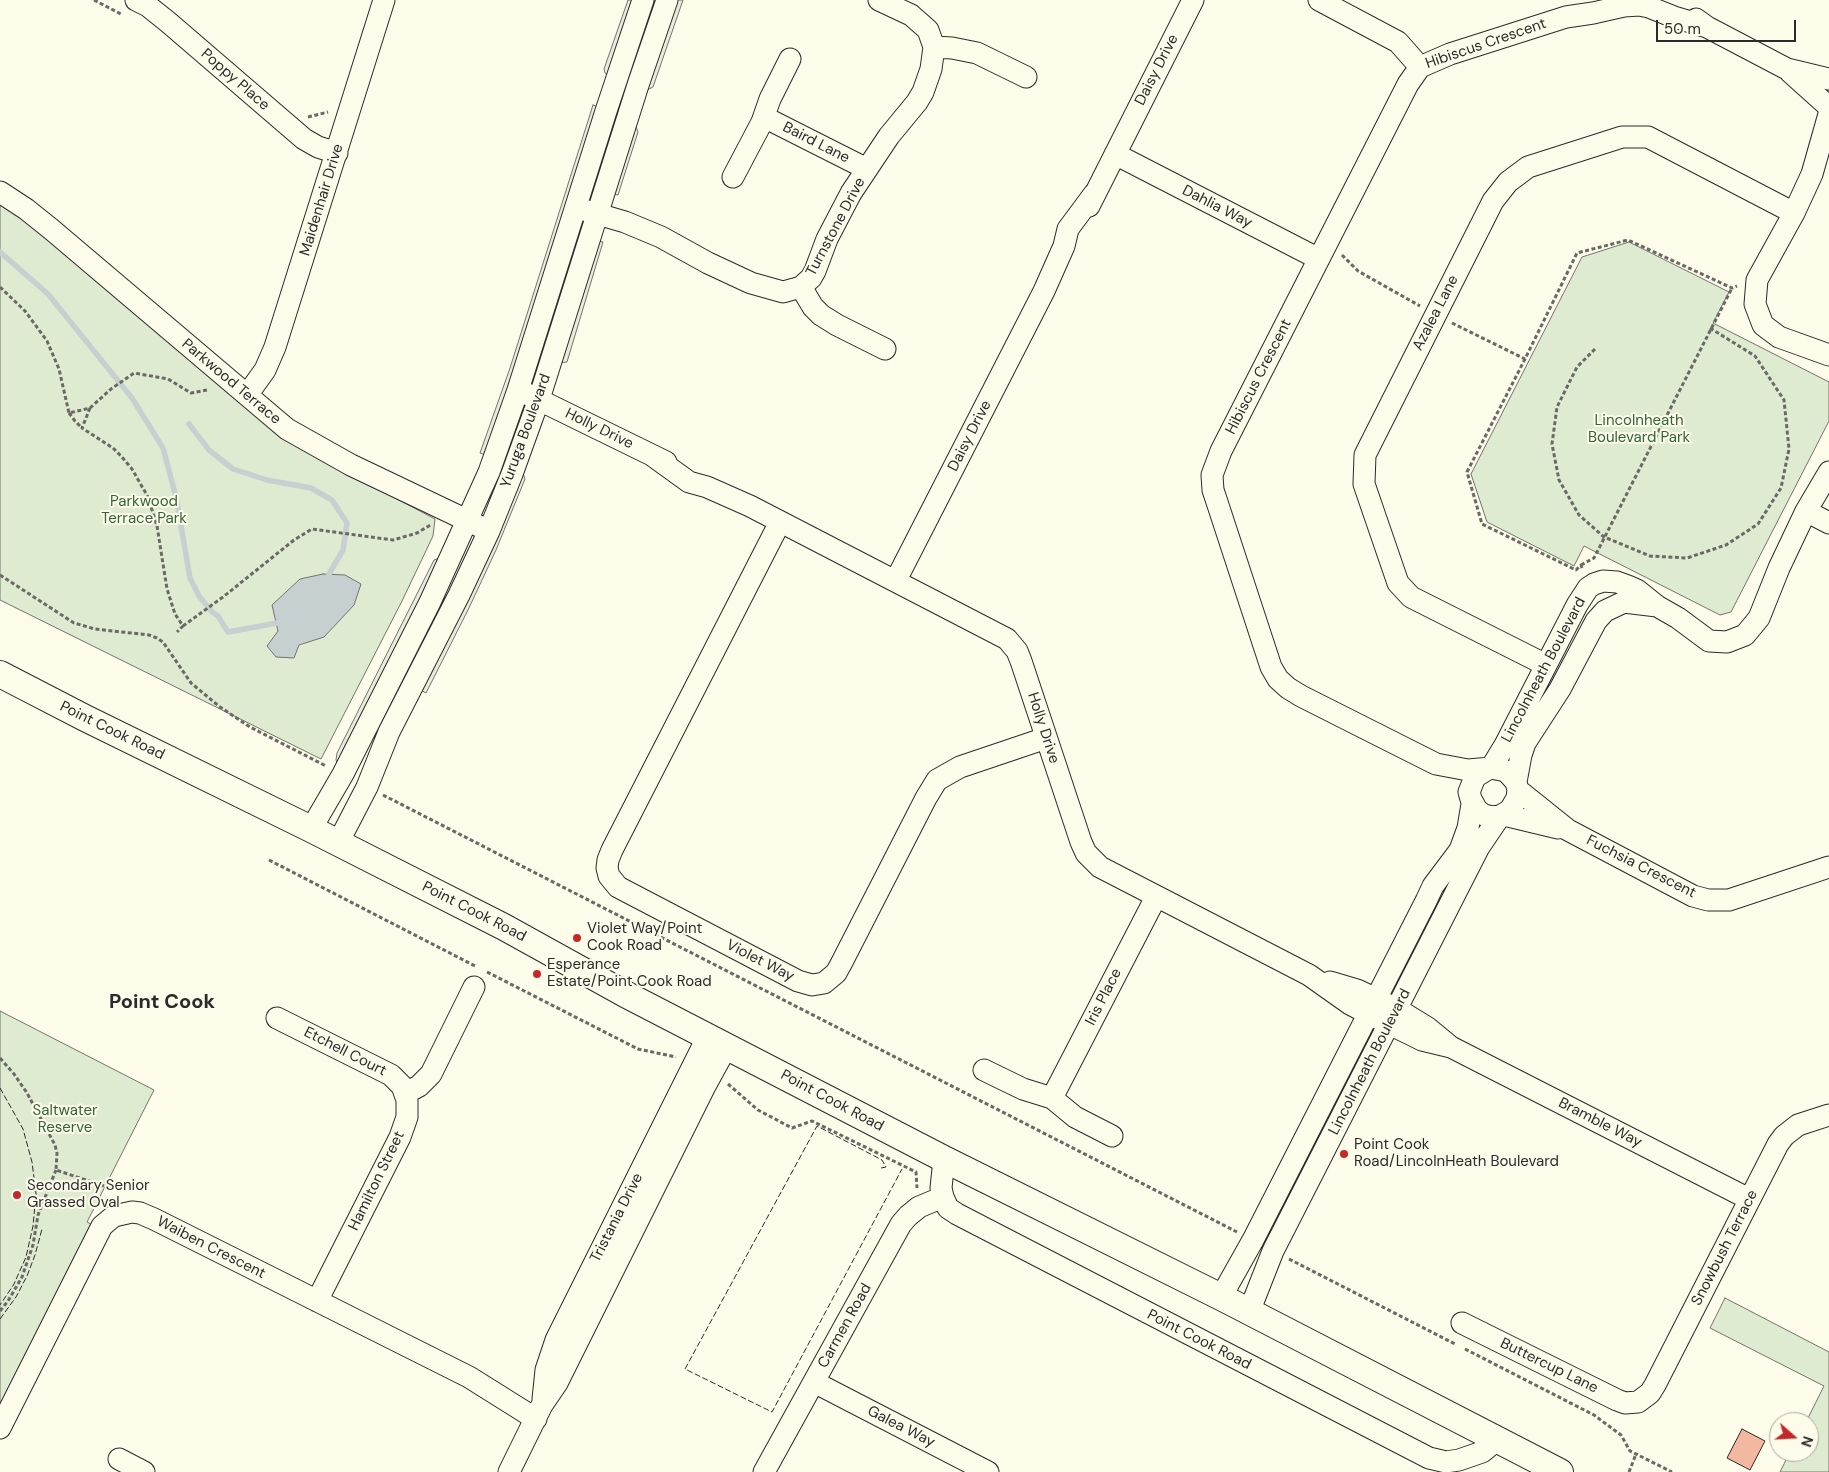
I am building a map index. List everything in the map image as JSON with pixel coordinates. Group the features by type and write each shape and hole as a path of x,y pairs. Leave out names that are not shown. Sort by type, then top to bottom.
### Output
{"main road":[{"name":"Point Cook Road","path":"0,674 85,718 311,828 504,927 625,994 944,1159 1221,1297 1498,1440 1554,1471"}],"street":[{"name":"Poppy Place","path":"136,0 148,6 168,22 304,139 318,147 337,153"},
{"name":"Maidenhair Drive","path":"247,395 265,370 275,347 384,0"},
{"name":"Yuruga Boulevard","path":"311,828 343,774 430,602 489,472 518,390 644,0"},
{"name":"Yuruga Boulevard","path":"338,843 366,787 389,732 459,596 489,531 512,474 667,0"},
{"path":"880,0 922,23 928,30 934,46 977,54 1026,77"},
{"name":"Daisy Drive","path":"896,580 1044,291 1074,247 1079,228 1094,194 1193,0"},
{"path":"1319,0 1349,7 1398,42 1420,67"},
{"name":"Hibiscus Crescent","path":"1566,17 1597,0"},
{"name":"Hibiscus Crescent","path":"1669,0 1707,27"},
{"name":"Hibiscus Crescent","path":"1490,769 1468,770 1436,764 1301,696 1278,679 1271,668 1214,490 1212,475 1221,451 1408,84 1420,67 1450,54 1566,17 1640,2 1707,27 1787,69 1829,79"},
{"name":"Turnstone Drive","path":"576,208 625,222 661,237 708,263 751,283 783,292 801,288 815,271 838,217 867,169 889,136 923,92 932,69 934,46"},
{"name":"Baird Lane","path":"734,177 790,59"},
{"name":"Hibiscus Crescent","path":"1787,69 1829,107"},
{"path":"1829,94 1829,107"},
{"path":"1829,114 1812,174 1794,212 1757,280 1755,304 1763,325 1779,337 1829,355"},
{"name":"Baird Lane","path":"764,117 867,169"},
{"name":"Azalea Lane","path":"1546,665 1411,597 1398,583 1364,484 1365,455 1493,201 1508,182 1528,167 1622,137 1648,136 1794,212"},
{"path":"1812,174 1829,153"},
{"name":"Dahlia Way","path":"1115,154 1324,251"},
{"name":"Parkwood Terrace","path":"0,192 26,209 51,229 287,429 350,465 489,531"},
{"path":"801,288 813,307 821,315 885,349"},
{"name":"Holly Drive","path":"518,390 653,456 689,482 707,487 750,506 998,633 1012,644 1021,661 1081,842 1086,853 1100,867 1309,975 1350,1004 1372,1006"},
{"name":"Lincolnheath Boulevard","path":"1490,769 1505,745 1577,605 1591,586 1603,581 1622,584 1637,590 1709,641 1727,642 1745,635 1759,618 1779,568 1806,511 1829,472"},
{"path":"1806,511 1829,523"},
{"name":"Violet Way","path":"780,522 612,850 608,860 609,876 618,887 798,981 812,985 824,983 836,973 937,780 960,767 1046,738"},
{"path":"1591,586 1605,611"},
{"name":"Lincolnheath Boulevard","path":"1517,786 1521,755 1525,743 1552,703 1596,621 1605,611 1624,602 1657,606"},
{"name":"Hibiscus Crescent","path":"1436,764 1472,802"},
{"path":"1490,769 1506,771 1517,786 1515,805 1502,815 1484,815 1477,810 1469,792 1475,777 1490,769"},
{"name":"Fuchsia Crescent","path":"1517,786 1568,830 1693,896 1708,900 1729,900 1829,867"},
{"name":"Lincolnheath Boulevard","path":"1221,1297 1253,1240 1434,886 1460,850 1468,828 1472,802"},
{"name":"Lincolnheath Boulevard","path":"1249,1312 1273,1251 1479,847 1502,815"},
{"name":"Fuchsia Crescent","path":"1502,815 1568,830"},
{"name":"Iris Place","path":"1052,1098 1156,897"},
{"path":"406,1093 419,1086 431,1074 474,987"},
{"name":"Bramble Way","path":"1372,1006 1393,1017 1428,1028 1451,1047 1749,1199"},
{"name":"Etchell Court","path":"277,1018 384,1071 397,1080 406,1093"},
{"name":"Tristania Drive","path":"509,1472 539,1412 546,1370 556,1340 717,1041"},
{"path":"984,1070 1023,1089 1052,1098 1075,1117 1112,1136"},
{"name":"Hamilton Street","path":"317,1301 405,1126 408,1108 406,1093"},
{"name":"Snowbush Terrace","path":"1638,1402 1650,1393 1655,1385 1749,1199 1784,1136 1798,1125 1829,1115"},
{"path":"943,1197 941,1188 944,1159"},
{"name":"Carmen Road","path":"764,1472 901,1224 919,1207 943,1197"},
{"name":"Point Cook Road","path":"943,1197 948,1208 957,1214 1429,1458 1446,1462 1459,1460 1482,1452 1498,1440"},
{"name":"Waiben Crescent","path":"0,1428 96,1235 102,1226 114,1216 132,1212 147,1216 469,1377 513,1392 539,1412"},
{"name":"Buttercup Lane","path":"1462,1323 1617,1400 1625,1403 1638,1402"},
{"name":"Galea Way","path":"814,1382 988,1472"},
{"path":"119,1459 144,1472"}],"path":[{"path":"1732,288 1594,558 1576,570 1482,524 1467,472 1577,253 1628,240 1732,288 1757,280"},
{"path":"1324,251 1435,314 1525,359"},
{"path":"0,287 25,311 47,341 59,369 69,413 82,428 117,452 132,469 148,497 157,526 169,596 175,614 182,626"},
{"path":"1596,349 1577,367 1557,407 1552,444 1559,480 1578,515 1604,537 1650,556 1687,558 1726,545 1758,524 1781,488 1789,449 1784,400 1756,356 1710,328"},
{"path":"69,413 90,408 134,373 168,379 191,393 207,390"},
{"path":"82,428 90,408"},
{"path":"177,632 182,626 223,597 294,540 312,529 393,540 433,524"},
{"path":"1581,566 1591,586"},
{"path":"0,575 74,623 94,629 157,638 163,642 192,683 220,707 250,727 343,774"},
{"path":"366,787 631,920 1253,1240"},
{"path":"268,860 638,1049 671,1055 702,1070 733,1086 758,1110 792,1128 812,1121 916,1172 919,1207"},
{"path":"0,1058 27,1093 55,1145 57,1153 56,1170 38,1215 33,1245 22,1277 0,1311"},
{"path":"56,1170 104,1186"},
{"path":"1273,1251 1594,1415 1621,1435 1630,1451 1672,1472"},
{"path":"1628,1472 1636,1454"}],"green space":[{"name":"Parkwood Terrace Park","path":"0,204 30,224 306,451 435,519 433,536 321,759 0,600"},
{"name":"Lincolnheath Boulevard Park","path":"1629,242 1729,292 1713,323 1829,382 1829,421 1731,612 1720,615 1584,546 1574,566 1487,522 1471,474 1582,257"},
{"name":"Saltwater Reserve","path":"0,1011 154,1090 87,1222 91,1224 0,1405"},
{"path":"1725,1298 1829,1352 1829,1472 1780,1472 1785,1462 1819,1462 1819,1412 1811,1412 1824,1386 1710,1328"}],"shaded area":[{"path":"628,0 634,0 608,75 604,69"},
{"path":"676,0 683,0 653,87 645,91"},
{"path":"593,105 599,107 486,455 480,453 510,368"},
{"path":"635,124 638,132 618,195 613,194"},
{"path":"598,241 603,242 567,362 560,363"},
{"path":"522,470 525,479 496,550 426,693 421,690"},
{"path":"442,559 338,765 336,760 337,753 434,560"},
{"path":"323,574 345,575 361,584 354,605 324,637 299,645 294,658 276,657 267,646 278,631 272,605 300,579"}],"building":[{"path":"1742,1429 1765,1441 1750,1470 1727,1458"}],"waterway":[{"path":"0,252 48,294 132,398 163,448 176,497 190,578 199,596 212,612 218,616 228,632 277,623"},
{"path":"189,424 209,450 233,469 267,480 311,488 332,500 347,523 343,550 329,574"}],"fence":[{"path":"0,1088 23,1129 32,1162 36,1194 33,1226 26,1257 14,1284 0,1305"},
{"path":"881,1168 886,1167 882,1160 817,1126 685,1369 772,1412 902,1169"},
{"path":"0,1319 16,1297 27,1276 42,1229"}],"place":[{"name":"Violet Way/Point Cook Road","path":"577,938"},
{"name":"Esperance Estate/Point Cook Road","path":"537,974"},
{"name":"Point Cook Road/LincolnHeath Boulevard","path":"1344,1154"},
{"name":"Secondary Senior Grassed Oval","path":"17,1195"}],"district":[{"name":"Point Cook","path":"162,1003"}]}
